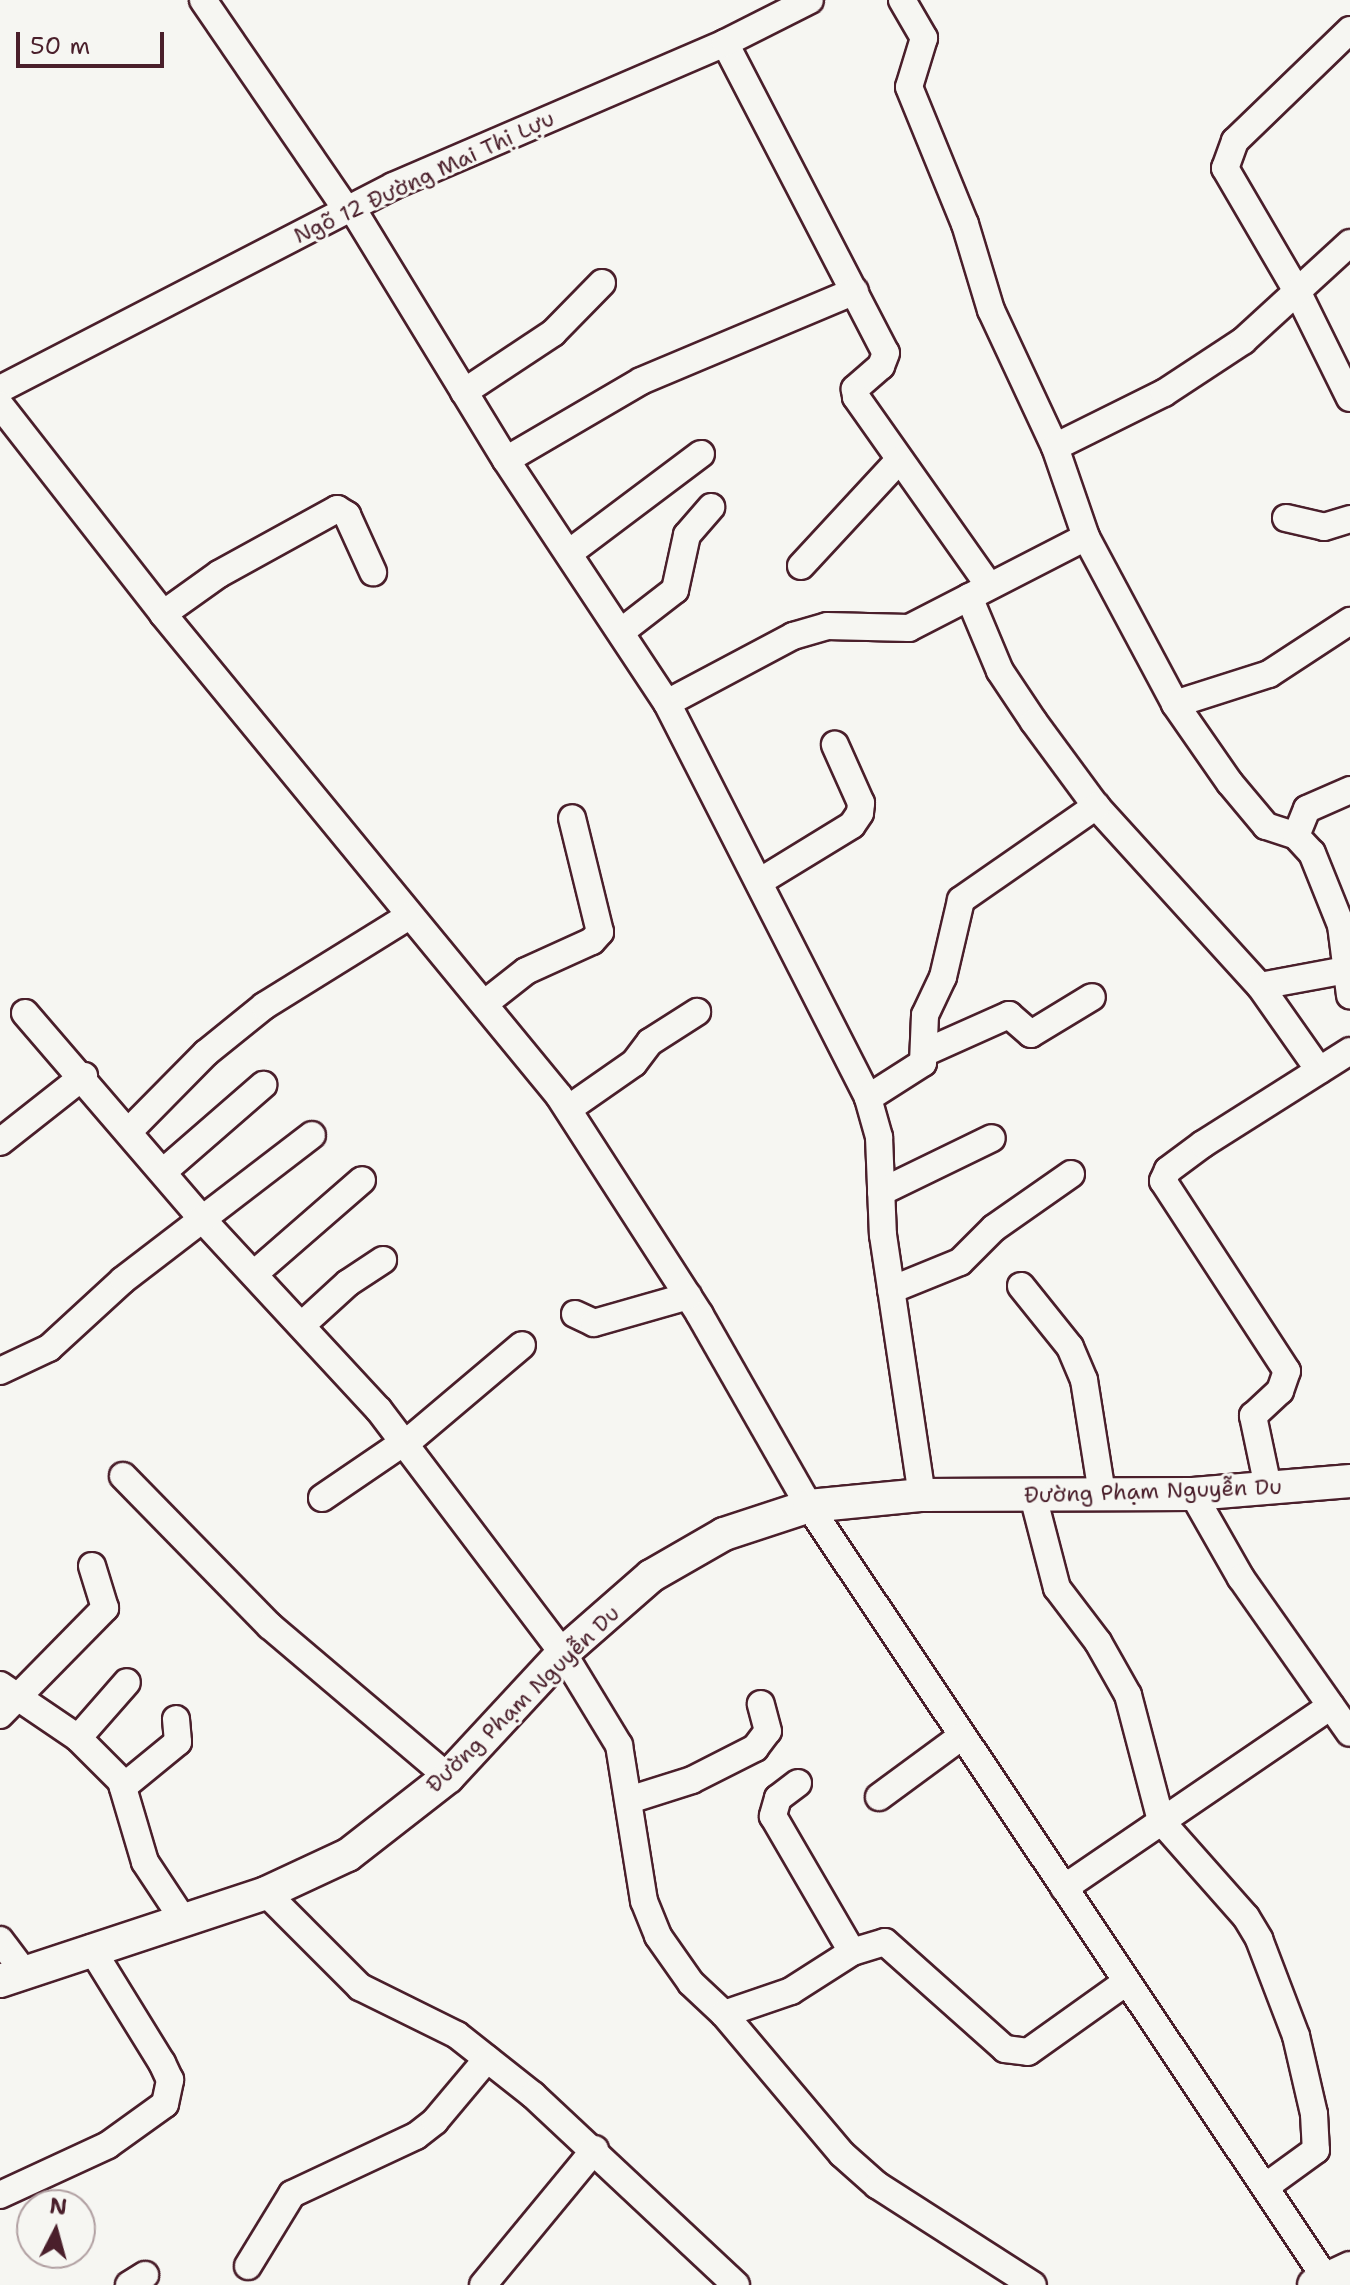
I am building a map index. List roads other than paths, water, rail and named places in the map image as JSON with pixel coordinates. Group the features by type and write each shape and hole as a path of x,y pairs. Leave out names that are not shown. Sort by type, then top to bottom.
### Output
{"main road":[{"name":"Đường Phạm Nguyễn Du","path":"12,1976 266,1893 348,1855 448,1777 563,1653 651,1576 724,1534 809,1506 922,1495 1193,1494 1350,1481"}],"street":[{"path":"203,0 350,209 506,460 667,703 868,1098 879,1137 891,1290 922,1495"},
{"name":"Ngõ 12 Đường Mai Thị Lựu","path":"0,389 350,209 725,43 810,0"},
{"path":"902,0 924,38 909,87 965,224 1000,333 1055,447 1086,537 1175,704 1256,817 1273,830 1296,836 1312,853 1332,902 1348,982 1260,986"},
{"path":"1350,30 1235,141 1227,157 1229,181 1298,293 1350,398"},
{"path":"725,43 886,353 854,393 979,590 1000,671 1096,806 1260,986 1319,1070"},
{"path":"1055,447 1209,364 1298,293 1350,243"},
{"path":"464,392 553,333 602,283"},
{"path":"506,460 641,381 855,291"},
{"path":"0,405 163,614 568,1109 688,1296 809,1506 1126,1982 1330,2277"},
{"path":"569,553 701,454"},
{"path":"801,566 899,460"},
{"path":"622,631 675,590 687,535 711,507"},
{"path":"163,614 219,574 337,509 347,515 373,572"},
{"path":"1286,518 1324,527 1350,519"},
{"path":"667,703 793,636 827,626 909,628 1086,537"},
{"path":"1175,704 1269,674 1350,621"},
{"path":"759,882 852,825 860,813 861,803 835,745"},
{"path":"1296,836 1307,809 1350,790"},
{"path":"868,1098 915,1071 926,1052 925,1015 943,977 961,900 1096,806"},
{"path":"484,1004 526,971 592,941 600,932 572,818"},
{"path":"130,1130 206,1053 252,1016 409,916"},
{"path":"926,1052 1009,1015 1031,1034 1092,997"},
{"path":"568,1109 634,1063 650,1042 697,1012"},
{"path":"25,1013 84,1076 202,1219 302,1325 404,1443 563,1653 615,1737 629,1800 644,1901 658,1936 691,1983 724,2014 842,2154 877,2185 1033,2285"},
{"path":"1268,1487 1253,1416 1280,1391 1287,1371 1163,1181 1168,1170 1203,1144 1350,1051"},
{"path":"0,1142 84,1076"},
{"path":"163,1172 263,1085"},
{"path":"0,1371 49,1348 202,1219 312,1135"},
{"path":"881,1192 992,1138"},
{"path":"891,1290 960,1262 994,1228 1071,1174"},
{"path":"254,1274 362,1180"},
{"path":"302,1325 348,1283 383,1260"},
{"path":"1021,1286 1070,1347 1084,1380 1102,1494"},
{"path":"575,1314 594,1323 688,1296"},
{"path":"322,1498 404,1443 522,1345"},
{"path":"123,1476 270,1626 448,1777"},
{"path":"1193,1494 1241,1578 1350,1733"},
{"path":"1033,1496 1057,1588 1098,1642 1128,1695 1161,1821 1259,1939 1296,2036 1314,2114 1316,2150 1265,2187"},
{"path":"92,1566 105,1608 6,1699 78,1738 123,1787 145,1862 182,1918"},
{"path":"78,1738 127,1682"},
{"path":"629,1800 692,1780 755,1748 768,1731 761,1704"},
{"path":"1064,1888 1331,1706"},
{"path":"123,1787 178,1742 176,1719"},
{"path":"879,1797 962,1736"},
{"path":"798,1783 778,1798 773,1816 852,1952"},
{"path":"266,1893 360,1987 457,2035 595,2149 736,2285"},
{"path":"0,1940 12,1976"},
{"path":"724,2014 791,1991 852,1952 878,1942 894,1946 930,1986 1015,2052 1039,2047 1126,1982"},
{"path":"0,2195 108,2145 165,2104 170,2080 162,2063 91,1948"},
{"path":"248,2266 292,2194 416,2136 435,2121 487,2059"},
{"path":"483,2285 595,2149"}]}
